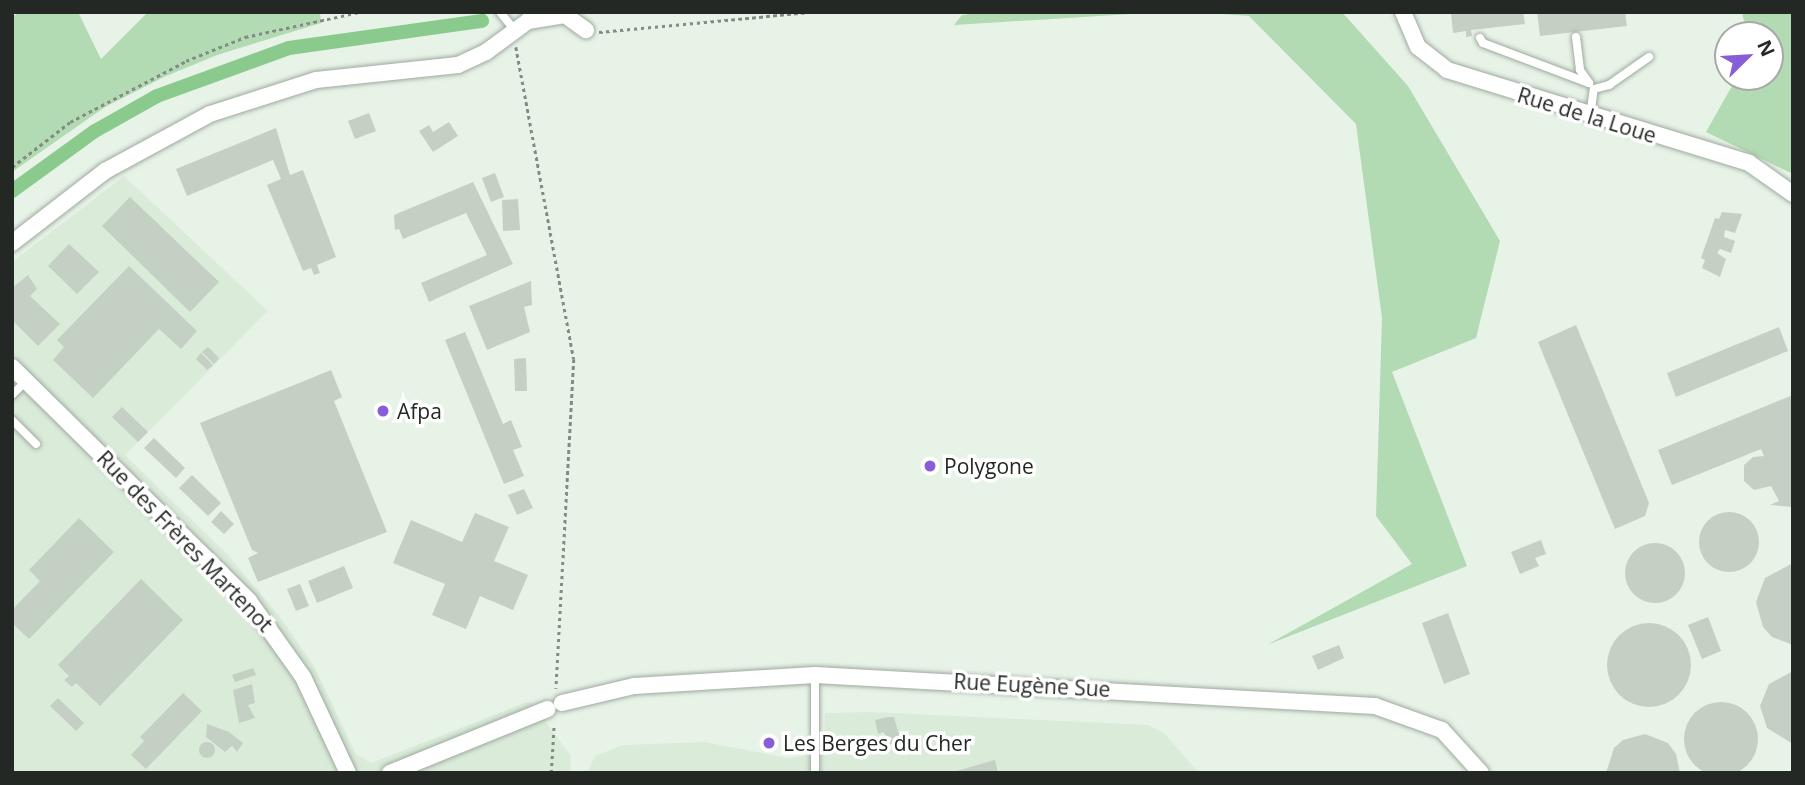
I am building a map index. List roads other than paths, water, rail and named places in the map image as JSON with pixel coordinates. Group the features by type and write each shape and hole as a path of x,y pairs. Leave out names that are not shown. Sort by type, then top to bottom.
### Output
{"street":[{"name":"Rue de la Loue","path":"1402,12 1418,47 1447,70 1749,163 1793,194"},
{"path":"12,243 105,171 210,114 316,80 458,65 515,35 528,21 566,13 586,30"},
{"name":"Rue des Frères Martenot","path":"12,367 250,601 303,677 348,773"},
{"name":"Rue Eugène Sue","path":"390,773 555,706 634,686 815,675 1375,706 1442,730 1481,773"}],"lane":[{"path":"500,12 515,35"},
{"path":"1576,37 1580,70 1591,86 1590,116"},
{"path":"1480,38 1483,43 1591,86 1609,86 1649,57"},
{"path":"12,395 26,381"},
{"path":"12,420 36,444"},
{"path":"815,675 815,773"}],"waterway":[{"path":"12,191 95,131 157,96 289,48 482,21"}],"place":[{"name":"Afpa","path":"383,411"},
{"name":"Polygone","path":"930,466"},
{"name":"Les Berges du Cher","path":"769,743"}]}
